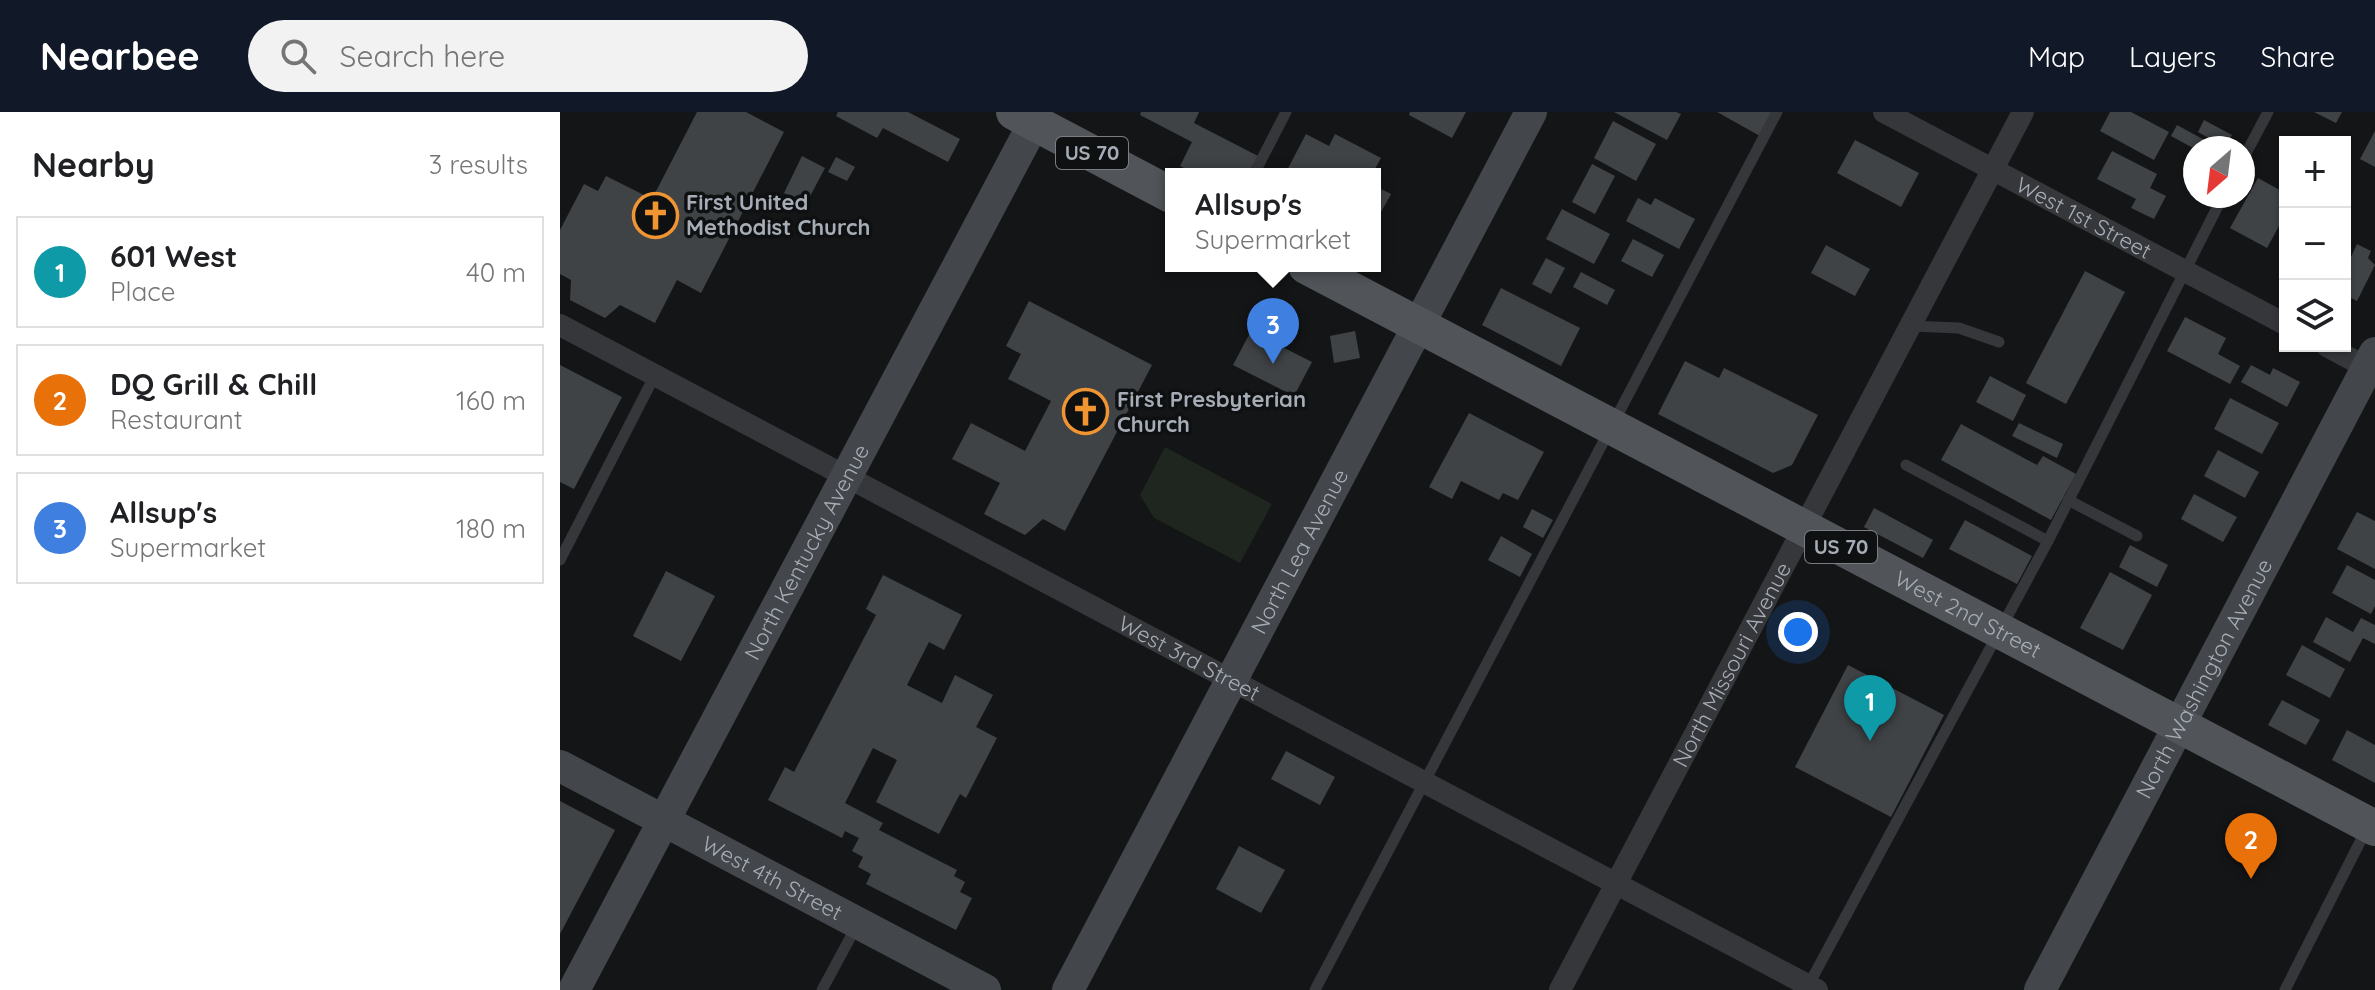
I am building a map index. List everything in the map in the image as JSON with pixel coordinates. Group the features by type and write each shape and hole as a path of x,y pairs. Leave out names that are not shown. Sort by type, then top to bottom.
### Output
{"main road":[{"name":"US 70","path":"1029,116 1165,192"},
{"name":"West 2nd Street","path":"1318,272 2179,724 2373,822"}],"street":[{"name":"North Lea Avenue","path":"1068,990 1531,112"},
{"name":"West 1st Street","path":"1884,112 2279,321"},
{"name":"North Missouri Avenue","path":"1560,990 2023,112"},
{"name":"North Kentucky Avenue","path":"574,990 847,475 1029,116"},
{"name":"West 3rd Street","path":"560,325 1811,988"},
{"path":"2342,352 2372,364"},
{"name":"North Washington Avenue","path":"2040,990 2372,364"},
{"name":"West 4th Street","path":"560,766 985,990"}],"lane":[{"path":"1257,168 1286,112"},
{"path":"1315,990 1777,112"},
{"path":"2255,136 2268,112"},
{"path":"1811,988 2048,541 2217,208"},
{"path":"1910,326 1959,328 1999,342"},
{"path":"560,560 655,375"},
{"path":"1906,465 2048,541"},
{"path":"2068,500 2137,536"},
{"path":"2285,990 2373,822"},
{"path":"822,990 858,923"}],"shaded area":[{"path":"1165,447 1272,504 1240,563 1154,518 1140,495"}],"building":[{"name":"First United Methodist Church","path":"697,112 746,112 784,132 701,293 677,280 655,323 620,305 605,318 570,300 571,280 560,274 560,230 584,184 598,191 606,176 652,199"},
{"path":"838,112 908,112 960,139 948,162 883,128 877,138 836,116"},
{"path":"1141,112 1199,112 1194,123 1258,156 1251,168 1184,168 1180,166 1192,142 1140,115"},
{"path":"1410,112 1466,112 1452,138 1409,115"},
{"path":"1614,112 1676,112 1681,114 1667,140"},
{"path":"1717,112 1773,112 1760,136"},
{"path":"2110,112 2131,112 2169,132 2154,160 2100,131"},
{"path":"2314,112 2342,112 2336,123"},
{"path":"2204,120 2232,135 2205,136 2198,132"},
{"path":"1613,121 1656,144 1636,181 1594,158"},
{"path":"2177,125 2197,136 2183,136 2183,142 2171,136"},
{"path":"2375,131 2375,167 2360,159"},
{"path":"1306,134 1329,146 1335,134 1381,158 1375,168 1288,168"},
{"path":"1855,140 1919,173 1901,207 1837,173"},
{"path":"2112,151 2157,174 2150,188 2166,196 2154,219 2131,208 2136,199 2097,179"},
{"path":"802,156 825,168 806,204 784,193"},
{"path":"836,157 855,167 847,181 828,172"},
{"path":"1592,164 1615,176 1595,214 1572,202"},
{"path":"2258,178 2279,190 2279,226 2267,248 2230,228 2241,208 2255,208 2255,183"},
{"path":"1381,189 1391,194 1381,212"},
{"path":"1638,198 1651,205 1655,198 1695,219 1679,249 1626,221"},
{"path":"1562,209 1610,234 1594,264 1546,239"},
{"path":"1633,239 1664,255 1652,277 1621,261"},
{"path":"2357,244 2371,251 2368,258 2375,265 2357,301 2351,298 2351,257"},
{"path":"1826,245 1870,269 1855,296 1811,273"},
{"path":"1546,258 1565,268 1551,294 1532,284"},
{"path":"2085,271 2125,292 2066,404 2026,383"},
{"path":"1581,272 1615,290 1607,305 1573,287"},
{"path":"1501,288 1580,328 1561,366 1482,325"},
{"name":"First Presbyterian Church","path":"1029,301 1152,365 1065,531 1043,519 1025,535 984,514 1000,483 952,459 971,423 1025,451 1051,401 1008,379 1021,354 1006,346"},
{"path":"2185,317 2226,338 2218,354 2240,366 2230,384 2167,351"},
{"path":"1251,331 1312,362 1294,396 1233,365"},
{"path":"1355,331 1360,358 1334,363 1330,336"},
{"path":"1685,361 1719,378 1724,368 1818,415 1792,465 1773,473 1658,414"},
{"path":"560,365 622,397 574,489 560,482"},
{"path":"2251,365 2270,375 2273,368 2300,382 2287,407 2241,382"},
{"path":"1990,376 2026,395 2013,421 1976,402"},
{"path":"2230,398 2279,423 2262,454 2214,429"},
{"path":"1469,413 1544,452 1518,500 1503,493 1499,500 1461,481 1452,499 1429,487"},
{"path":"2019,423 2063,444 2057,458 2012,436"},
{"path":"1961,424 2037,465 2043,456 2076,474 2051,520 1941,460"},
{"path":"2218,450 2259,472 2245,498 2204,476"},
{"path":"2194,494 2237,517 2223,542 2181,519"},
{"path":"1874,508 1933,540 1923,558 1864,527"},
{"path":"1532,509 1553,520 1543,538 1523,527"},
{"path":"2357,512 2375,521 2375,569 2337,549"},
{"path":"1965,520 2032,556 2017,584 1949,549"},
{"path":"1501,536 1532,554 1520,577 1488,560"},
{"path":"2130,545 2168,565 2157,587 2119,567"},
{"path":"2347,565 2375,580 2375,606 2371,614 2332,593"},
{"path":"666,571 715,596 681,661 633,636"},
{"path":"2110,572 2152,595 2123,650 2080,628"},
{"path":"883,575 962,615 944,650 929,642 907,685 942,703 955,675 993,695 976,727 997,738 966,798 960,794 939,834 876,802 897,760 873,748 845,803 883,823 879,830 957,870 954,876 965,882 960,892 972,898 956,930 866,884 871,874 858,867 863,857 852,851 859,838 845,831 842,838 768,800 785,767 794,772 876,615 866,609"},
{"path":"2326,617 2353,632 2361,618 2375,625 2375,644 2363,638 2350,662 2313,642"},
{"path":"2302,645 2345,669 2330,698 2286,675"},
{"path":"1848,665 1944,715 1891,817 1795,767"},
{"path":"2282,700 2320,720 2306,745 2268,725"},
{"path":"2347,730 2375,745 2375,783 2332,760"},
{"path":"1286,751 1335,777 1320,805 1271,779"},
{"path":"560,801 615,830 560,934"},
{"path":"1239,846 1285,870 1261,913 1216,889"}],"place":[{"name":"First United Methodist Church","path":"655,215"},
{"name":"Allsup's","path":"1273,364"},
{"name":"First Presbyterian Church","path":"1086,412"},
{"name":"601 West","path":"1870,741"},
{"name":"DQ Grill & Chill","path":"2251,879"}]}
